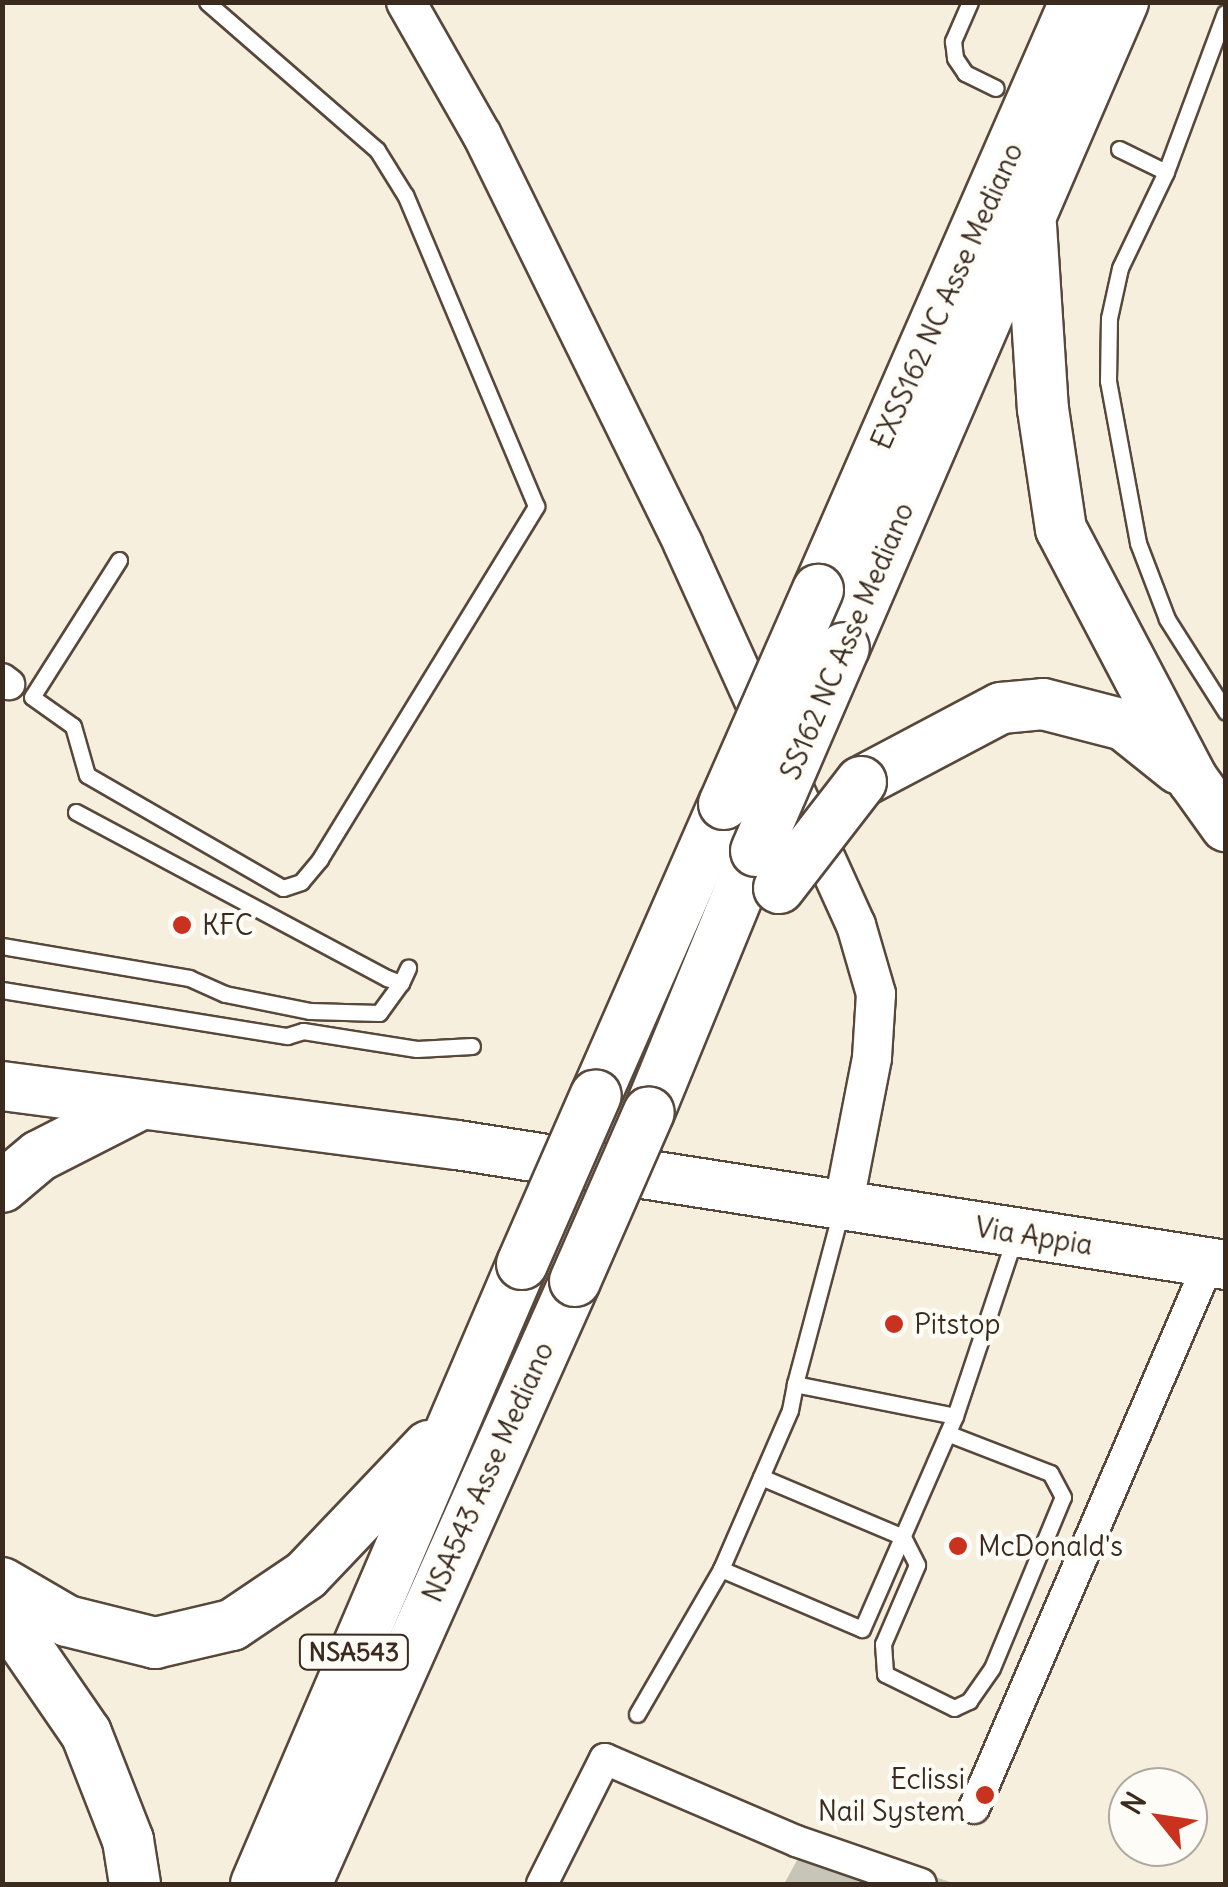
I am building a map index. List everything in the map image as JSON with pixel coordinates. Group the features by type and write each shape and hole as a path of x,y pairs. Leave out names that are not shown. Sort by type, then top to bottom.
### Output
{"highway":[{"name":"EXSS162 NC Asse Mediano","path":"818,590 1075,2"},
{"name":"SS162 NC Asse Mediano","path":"575,1281 684,1032 767,869 844,648 1123,2"},
{"path":"1030,215 1043,409 1061,529 1193,780 1226,826"},
{"name":"SS162 NC Asse Mediano","path":"452,1420 818,590"},
{"path":"767,869 861,782 1001,708 1043,704 1124,725 1193,780"},
{"path":"2,1187 40,1156 137,1106"},
{"name":"NSA543 Asse Mediano","path":"306,1884 575,1281"},
{"path":"2,1583 66,1621 156,1642 232,1625 306,1575 452,1420"},
{"name":"NSA543 Asse Mediano","path":"256,1884 452,1420"},
{"path":"2,1611 86,1733 128,1840 135,1884"}],"main road":[{"name":"Via Appia","path":"2,1086 457,1144 1217,1265"}],"street":[{"path":"406,2 482,135 683,544 856,925 876,994 872,1058 842,1206"},
{"path":"974,1808 1217,1265"},
{"path":"542,1884 606,1759 796,1842 921,1884"}],"lane":[{"path":"120,560 32,697 73,726 87,776 283,888 301,882 320,859 536,506 405,195 377,150 207,2"},
{"path":"970,2 953,41 955,58 965,73 996,88"},
{"path":"1225,13 1166,172 1120,268 1109,318 1108,381 1138,543 1167,619 1226,712"},
{"path":"1120,149 1166,172"},
{"path":"2,946 189,978 225,994 310,1012 380,1012 404,975 76,812"},
{"path":"2,990 286,1036 303,1032 417,1049 472,1046"},
{"path":"637,1714 721,1568 761,1478 795,1384 842,1206"},
{"path":"721,1568 862,1630 955,1416 1004,1286 1016,1233"},
{"path":"795,1384 955,1416"},
{"path":"761,1478 903,1537 916,1565 883,1644 885,1674 954,1708 969,1702 992,1668 1064,1497 1050,1472 948,1433"}],"shaded area":[{"path":"811,1835 956,1884 784,1884"}],"place":[{"name":"KFC","path":"182,925"},
{"name":"Pitstop","path":"894,1324"},
{"name":"McDonald's","path":"958,1546"},
{"name":"Eclissi Nail System","path":"985,1795"}]}
